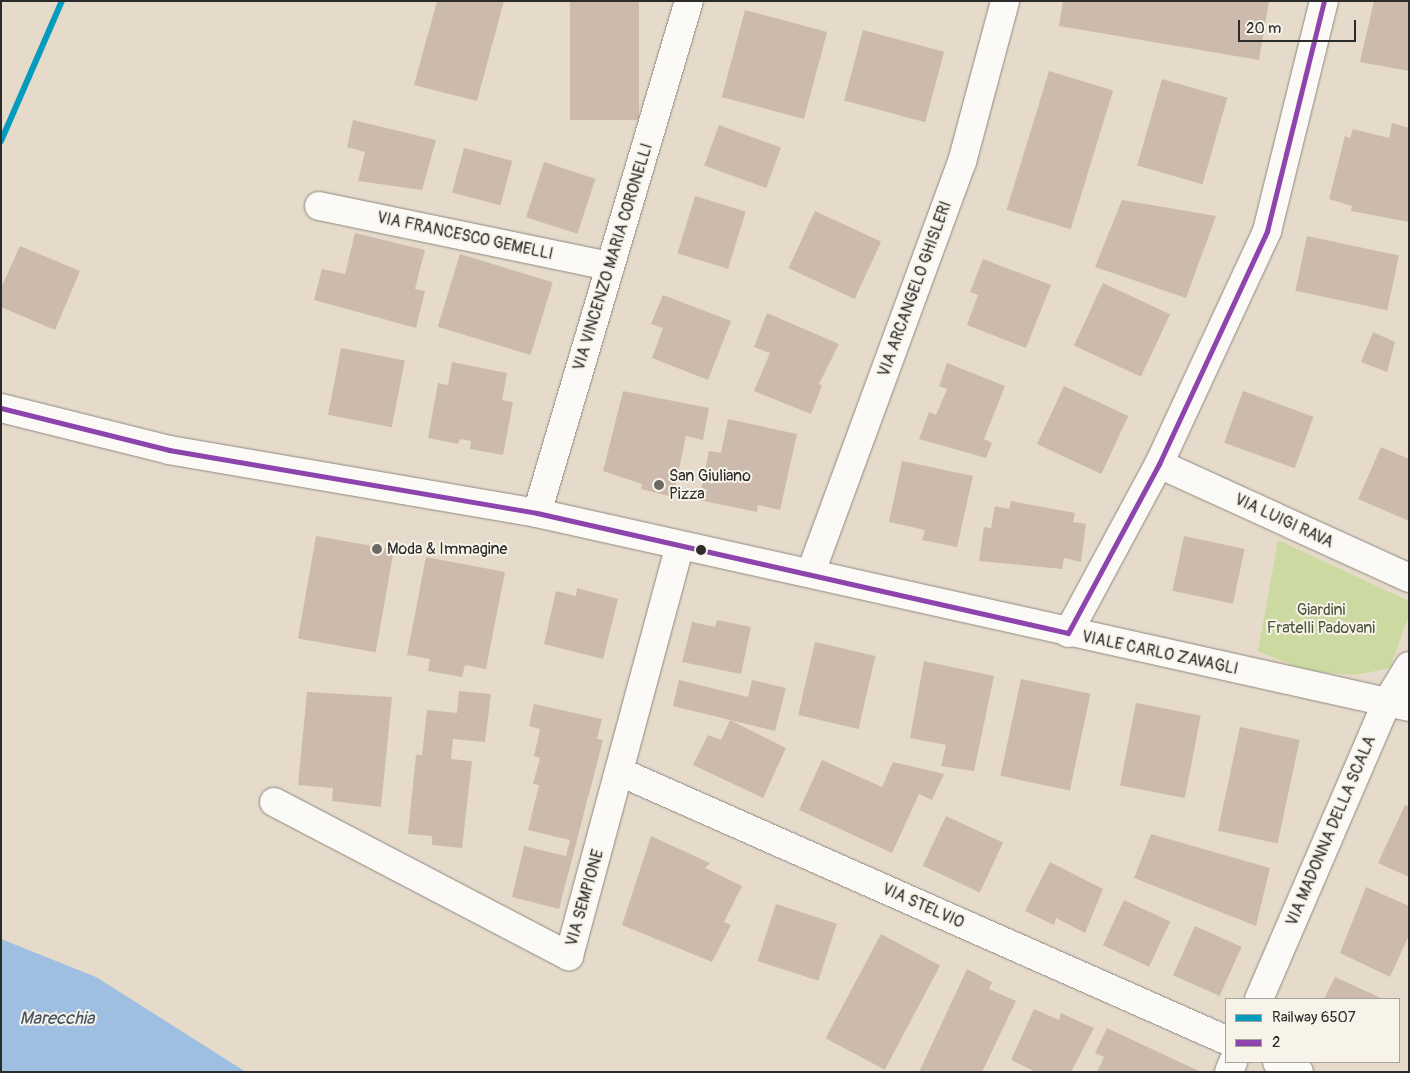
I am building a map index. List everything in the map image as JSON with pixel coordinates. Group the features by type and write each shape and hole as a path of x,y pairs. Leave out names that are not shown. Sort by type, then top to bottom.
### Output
{"street":[{"name":"VIA VINCENZO MARIA CORONELLI","path":"537,513 689,1"},
{"name":"VIA ARCANGELO GHISLERI","path":"811,572 962,162 1005,1"},
{"path":"1068,633 1159,464 1267,231 1324,1"},
{"name":"VIA FRANCESCO GEMELLI","path":"319,206 610,266"},
{"name":"VIALE CARLO ZAVAGLI","path":"1,408 169,450 537,513 680,547 811,572 1068,633 1398,705"},
{"name":"VIA LUIGI RAVA","path":"1159,464 1409,578"},
{"name":"VIA SEMPIONE","path":"274,802 569,956 680,547"},
{"name":"VIA MADONNA DELLA SCALA","path":"1259,998 1398,705 1409,666"},
{"name":"VIA STELVIO","path":"620,772 1225,1040"},
{"path":"1278,1063 1299,1072"}],"green space":[{"name":"Giardini Fratelli Padovani","path":"1278,540 1409,601 1409,615 1390,668 1356,675 1307,671 1258,651"}],"water":[{"name":"Marecchia","path":"1,939 96,977 246,1072 1,1072"}],"building":[{"path":"437,1 504,1 477,101 414,85"},
{"path":"570,1 639,1 639,120 570,120"},
{"path":"1063,1 1269,1 1259,60 1059,26"},
{"path":"1374,1 1409,1 1409,71 1360,62"},
{"path":"745,10 827,32 804,119 722,97"},
{"path":"863,30 944,52 925,122 844,101"},
{"path":"1049,71 1113,91 1071,229 1007,210"},
{"path":"1162,79 1227,98 1203,184 1137,166"},
{"path":"353,120 436,140 422,190 358,181 365,152 347,147"},
{"path":"1392,123 1409,128 1409,222 1351,211 1352,206 1329,199 1345,136 1350,138 1353,129 1389,138"},
{"path":"719,125 781,148 766,188 704,165"},
{"path":"464,148 512,161 500,205 452,192"},
{"path":"544,162 595,179 577,234 526,217"},
{"path":"695,196 746,211 728,269 677,253"},
{"path":"1122,200 1216,216 1186,298 1095,267"},
{"path":"815,211 881,242 855,299 788,268"},
{"path":"355,233 425,250 415,289 425,291 416,328 314,300 322,269 345,274"},
{"path":"1307,236 1399,256 1387,310 1295,291"},
{"path":"20,246 80,271 55,330 1,307 1,288"},
{"path":"460,254 553,282 531,355 438,327"},
{"path":"983,259 1051,285 1026,348 967,325 978,295 970,292"},
{"path":"1103,283 1170,314 1141,377 1074,346"},
{"path":"663,295 731,321 708,380 652,358 663,328 651,324"},
{"path":"767,313 839,344 819,384 822,386 811,414 754,391 770,353 754,347"},
{"path":"1373,332 1395,342 1387,372 1361,362"},
{"path":"341,348 405,360 392,427 328,415"},
{"path":"452,362 507,373 502,400 513,402 503,455 470,449 471,441 460,439 458,444 428,438 438,383 448,385"},
{"path":"947,363 1005,386 984,439 992,443 986,458 919,439 929,412 936,415 947,389 939,386"},
{"path":"1064,386 1128,416 1101,474 1037,444"},
{"path":"623,391 709,408 703,440 686,436 673,497 641,489 642,484 603,471"},
{"path":"1243,391 1313,417 1295,468 1224,443"},
{"path":"728,419 797,434 780,510 758,505 757,512 699,500 709,451 721,453"},
{"path":"1381,447 1409,459 1409,521 1358,499"},
{"path":"902,461 973,476 957,547 922,540 925,530 889,522"},
{"path":"1011,501 1075,513 1073,522 1086,524 1081,562 1064,558 1062,569 979,561 984,527 991,528 995,506 1009,509"},
{"path":"316,536 394,550 376,652 298,638"},
{"path":"1184,536 1245,549 1233,604 1172,591"},
{"path":"426,557 505,572 486,669 465,665 462,677 428,671 430,659 407,655"},
{"path":"577,588 618,599 603,659 544,644 556,591 576,596"},
{"path":"717,620 751,627 741,674 682,662 692,622 715,627"},
{"path":"815,642 875,656 859,729 798,715"},
{"path":"924,661 994,676 974,771 941,766 946,745 910,738"},
{"path":"1021,679 1090,694 1070,791 1000,776"},
{"path":"679,680 748,697 752,680 786,688 775,731 673,706"},
{"path":"459,691 491,694 485,742 453,739 451,759 472,761 462,848 432,845 432,836 408,834 416,755 422,755 427,710 457,713"},
{"path":"307,692 392,697 381,807 332,801 333,788 298,785"},
{"path":"1136,703 1201,716 1185,798 1120,785"},
{"path":"534,704 602,719 597,739 603,740 559,909 512,897 524,846 566,856 570,840 528,830 539,785 533,784 540,758 534,756 540,729 529,726"},
{"path":"730,720 786,748 763,798 693,765 708,735 721,740"},
{"path":"1240,727 1300,740 1278,843 1218,831"},
{"path":"822,760 882,787 893,762 944,774 932,800 919,794 892,853 799,810"},
{"path":"1405,805 1409,806 1409,877 1378,863"},
{"path":"946,816 1003,843 980,892 923,866"},
{"path":"1151,834 1270,868 1256,926 1134,878"},
{"path":"651,836 710,863 705,868 742,886 724,922 731,925 712,962 622,925"},
{"path":"1050,862 1103,889 1085,933 1056,918 1054,925 1025,911"},
{"path":"1366,887 1409,906 1409,935 1390,977 1340,953"},
{"path":"1124,900 1170,922 1149,967 1103,945"},
{"path":"776,904 837,924 818,981 757,961"},
{"path":"1195,926 1242,947 1220,996 1173,975"},
{"path":"881,934 940,965 885,1070 826,1038"},
{"path":"967,969 992,982 989,989 1016,1001 982,1072 919,1072"},
{"path":"1335,977 1381,998 1324,998"},
{"path":"1034,1009 1059,1020 1061,1013 1094,1028 1071,1072 1036,1072 1011,1060"},
{"path":"1107,1028 1201,1072 1097,1072 1104,1057 1095,1053"}],"rail line":[{"name":"6507","path":"1,141 62,1"}],"transit line":[{"name":"2","path":"1,408 169,450 537,513 1068,633 1159,464 1267,231 1324,1"}],"place":[{"name":"San Giuliano Pizza","path":"659,485"},
{"name":"Moda & Immagine","path":"377,549"}]}
